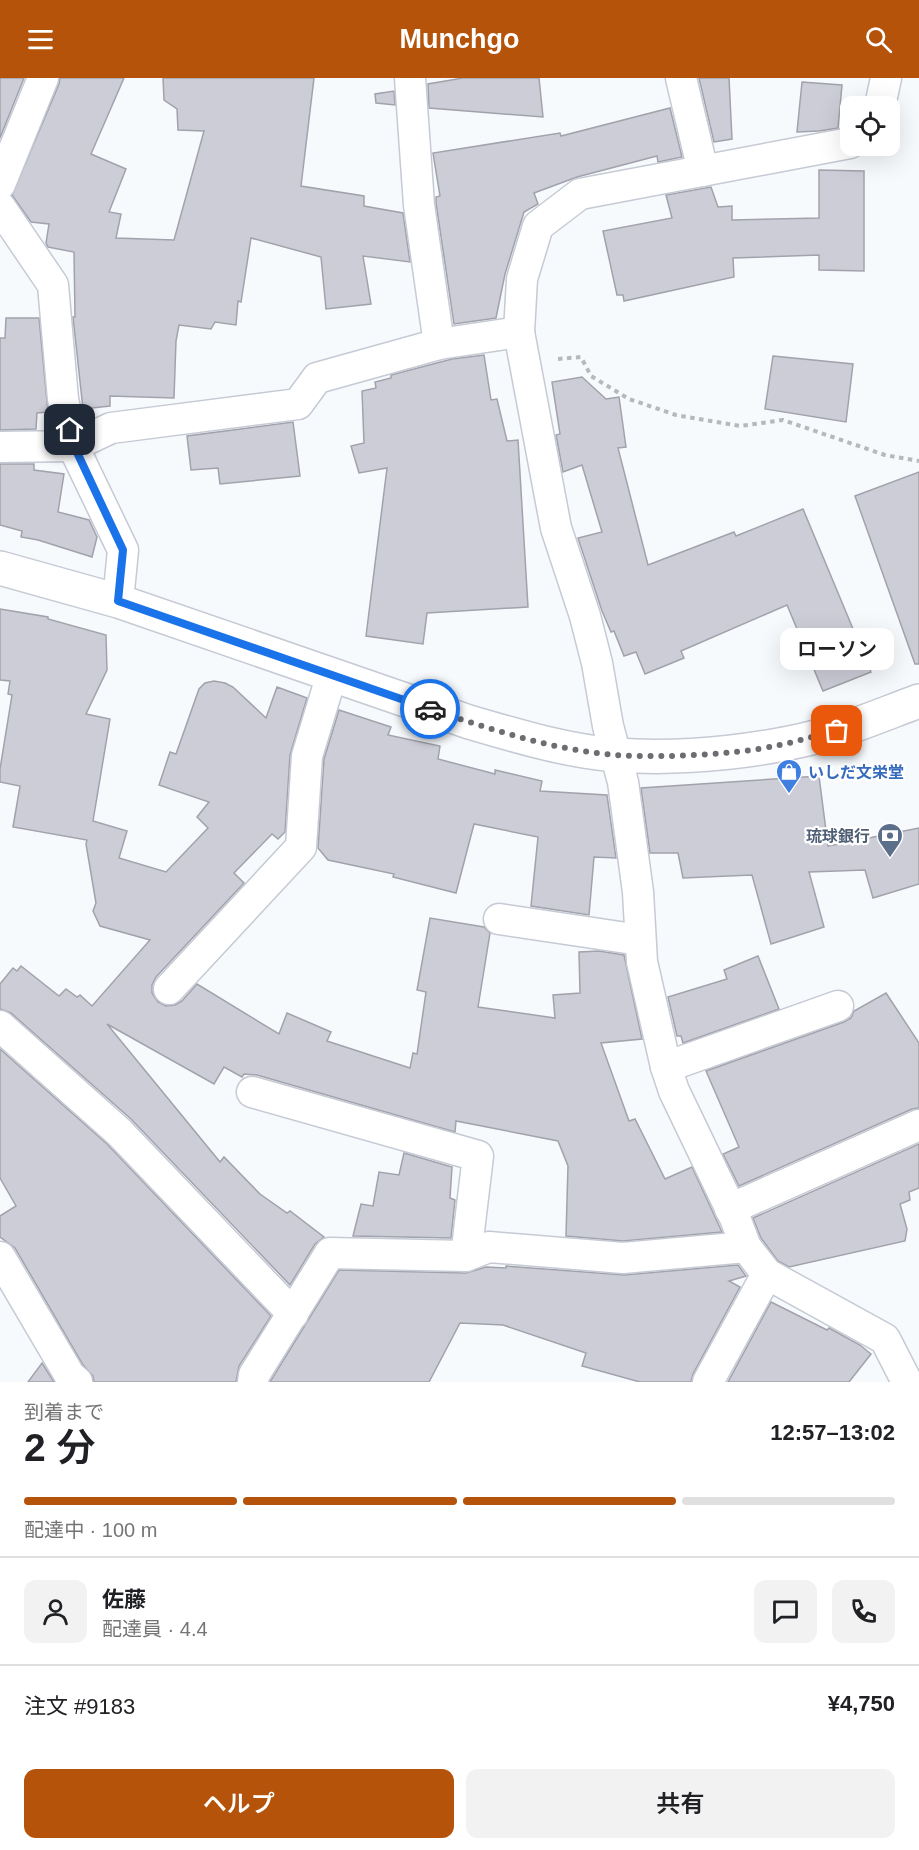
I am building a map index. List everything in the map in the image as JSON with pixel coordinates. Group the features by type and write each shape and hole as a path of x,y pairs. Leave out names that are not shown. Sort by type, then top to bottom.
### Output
{"street":[{"path":"0,184 43,78"},
{"path":"410,78 419,205 439,344"},
{"path":"681,78 703,171"},
{"path":"882,96 886,78"},
{"path":"840,145 580,194 538,226 522,279 519,332 556,528 585,616 597,663 608,726 623,782 638,892 642,962 666,1067 674,1090 746,1247 766,1274 885,1339 906,1382"},
{"path":"0,207 53,285 63,399 74,446 123,550 118,601"},
{"path":"0,447 74,446 111,428 298,404 317,378 439,344 519,332"},
{"path":"0,568 118,601 519,737 616,755 725,752 778,745 837,731 919,701"},
{"path":"169,989 302,846 307,756 332,675"},
{"path":"500,919 640,940"},
{"path":"666,1067 838,1006"},
{"path":"0,1026 119,1132 292,1314"},
{"path":"252,1092 478,1155 466,1256"},
{"path":"730,1209 919,1125"},
{"path":"253,1382 255,1375 330,1253 466,1256 489,1247 624,1258 746,1247"},
{"path":"0,1257 70,1376 77,1382"},
{"path":"708,1382 766,1274"}],"path":[{"path":"525,363 581,357 591,376 629,399 676,415 740,426 783,420 885,455 919,461"}],"building":[{"path":"0,78 24,78 0,138"},
{"path":"60,78 124,78 91,154 126,169 109,212 121,214 116,238 174,240 204,131 178,130 177,109 164,100 163,78 314,78 301,186 364,196 364,206 403,213 410,262 363,256 371,304 326,309 321,257 251,238 241,302 238,301 236,325 215,322 211,329 179,325 176,341 174,398 110,396 110,406 83,409 73,317 75,317 74,252 48,247 46,243 49,224 31,222 12,195"},
{"path":"463,78 539,78 543,117 429,108 428,84"},
{"path":"699,78 729,78 732,139 714,142"},
{"path":"802,82 842,85 838,128 797,132"},
{"path":"394,91 395,105 376,103 375,94"},
{"path":"670,108 682,157 658,162 657,156 577,177 534,193 538,204 524,212 505,274 496,318 454,324 436,203 436,197 440,196 433,153 560,133 561,136"},
{"path":"819,170 864,171 864,271 819,270 819,255 733,258 734,277 624,301 623,295 617,295 603,231 672,218 666,195 711,187 718,207 732,206 732,220 819,218"},
{"path":"6,318 39,318 48,412 37,413 36,429 0,430 0,338 5,338"},
{"path":"484,355 491,400 497,399 507,441 518,440 528,607 427,613 423,644 366,636 387,468 359,473 351,446 364,443 362,391 376,388 375,382 391,378 391,375 452,359"},
{"path":"773,356 853,364 846,422 765,409"},
{"path":"582,377 606,399 619,397 626,447 618,448 648,565 734,532 736,536 803,509 871,672 823,691 787,605 681,651 684,658 645,674 636,652 624,656 614,631 611,632 602,611 578,538 602,532 582,465 563,472 556,435 560,434 552,382"},
{"path":"293,422 300,476 220,484 218,468 191,470 187,436"},
{"path":"0,464 34,464 34,470 64,474 58,512 89,520 97,537 92,557 21,537 22,531 0,525"},
{"path":"919,472 919,664 915,664 855,496"},
{"path":"0,609 48,617 48,619 106,635 107,670 86,714 110,719 93,821 127,831 119,858 166,872 208,828 197,817 209,802 159,785 170,752 176,754 199,689 205,683 214,681 225,683 233,687 266,718 277,687 307,698 290,755 285,832 278,839 272,834 234,873 244,883 156,977 152,985 152,993 158,1002 166,1006 175,1005 182,1001 197,984 279,1034 287,1013 331,1032 327,1041 410,1068 413,1053 417,1054 426,992 417,990 430,918 484,927 490,933 478,1007 555,1018 553,995 580,993 579,952 599,951 624,955 642,1039 601,1043 629,1121 635,1119 665,1179 692,1167 722,1232 623,1241 566,1236 568,1166 558,1141 456,1121 455,1132 257,1075 244,1074 242,1077 224,1067 214,1084 107,1024 220,1162 224,1157 260,1194 287,1213 290,1211 324,1237 315,1244 290,1285 131,1119 11,1013 0,1009 0,984 13,968 17,971 21,966 59,996 66,989 77,997 80,995 92,1006 150,940 100,926 93,911 96,903 87,840 13,827 20,786 0,782 12,695 8,694 10,681 0,680"},
{"path":"339,710 391,727 388,735 440,746 438,759 495,774 495,770 542,781 540,791 607,795 616,858 594,857 589,915 531,906 538,837 474,824 456,893 393,877 394,874 328,860 318,848 324,759"},
{"path":"819,776 828,846 919,828 919,884 873,898 865,870 809,872 824,927 771,944 752,875 683,878 678,853 650,853 641,788"},
{"path":"758,956 779,1009 683,1043 681,1036 677,1036 668,997 727,979 724,970"},
{"path":"886,993 919,1043 919,1108 912,1109 739,1186 723,1154 739,1147 706,1071 844,1022 851,1018 854,1011"},
{"path":"0,1049 107,1144 271,1316 239,1366 236,1382 94,1382 93,1376 83,1365 15,1248 0,1237 0,1216 16,1206 0,1178"},
{"path":"919,1144 919,1188 909,1192 910,1200 900,1204 907,1229 905,1241 789,1267 778,1261 761,1238 753,1218"},
{"path":"404,1153 452,1167 450,1198 455,1200 451,1238 353,1236 361,1204 373,1206 379,1172 399,1175"},
{"path":"738,1265 746,1276 729,1281 740,1287 693,1374 691,1382 640,1382 582,1366 586,1353 503,1325 460,1323 429,1382 270,1382 339,1270 466,1273 486,1267 506,1268 506,1266 624,1275"},
{"path":"771,1302 827,1330 829,1328 860,1345 871,1354 849,1382 728,1382"},
{"path":"42,1363 54,1382 28,1382"}],"way so far":[{"path":"430,709 519,737 616,755 725,752 778,745 837,731"}],"place":[{"name":"ローソン","path":"837,731"},
{"name":"いしだ文栄堂","path":"789,795"},
{"name":"琉球銀行","path":"890,859"}],"route":[{"path":"70,430 74,446 123,550 118,601 430,709"}]}
